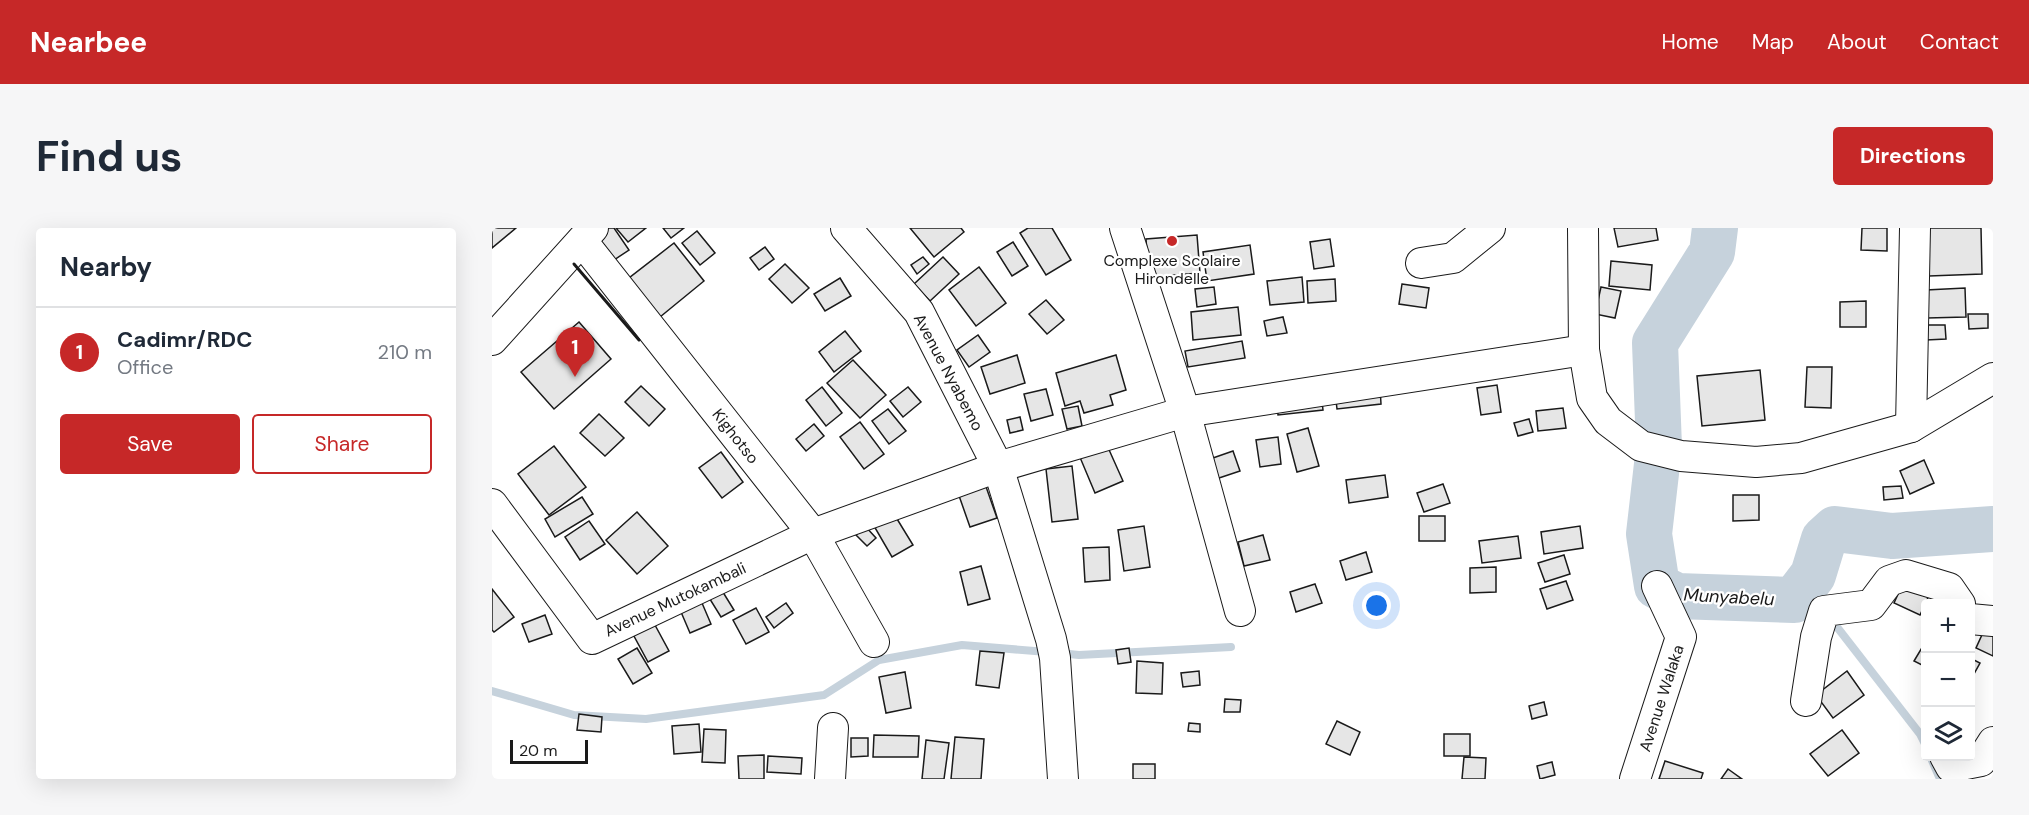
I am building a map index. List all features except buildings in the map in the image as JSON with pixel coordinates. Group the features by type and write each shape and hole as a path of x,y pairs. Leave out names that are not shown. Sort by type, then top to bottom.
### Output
{"street":[{"name":"Avenue Nyabemo","path":"846,228 919,312 998,467 1053,646 1063,779"},
{"path":"1125,228 1185,412 1240,611"},
{"path":"1421,263 1453,258 1490,228"},
{"path":"1583,228 1584,350 1592,398 1608,421 1641,446 1681,456 1756,462 1801,458 1911,427 1993,378"},
{"path":"1911,427 1915,228"},
{"path":"492,340 587,234"},
{"name":"Kighotso","path":"587,234 813,534 874,642"},
{"path":"813,534 998,467 1185,412 1584,350"},
{"name":"Avenue Mutokambali","path":"492,504 592,639 813,534"},
{"path":"1806,701 1816,637 1824,611 1871,605 1889,581 1906,575 1950,598"},
{"name":"Avenue Walaka","path":"1635,779 1681,637 1657,586"},
{"path":"1975,619 1993,621"},
{"path":"831,779 833,728"},
{"path":"1948,761 1951,767 1982,760 1993,742"}],"waterway":[{"name":"Munyabelu","path":"1715,228 1712,252 1655,343 1659,447 1649,534 1657,586 1677,596 1794,600 1813,575 1824,539 1835,529 1892,536 1993,529"},
{"path":"1794,600 1818,609"},
{"path":"1830,618 1921,736"},
{"path":"492,691 574,715 646,719 824,695 879,660 962,645 1047,652"},
{"path":"1059,653 1079,655 1231,647"},
{"path":"1932,761 1940,779"}],"wall":[{"path":"574,264 639,340"}],"place":[{"name":"Complexe Scolaire Hirondelle","path":"1172,241"},
{"name":"Cadimr/RDC","path":"575,377"}]}
